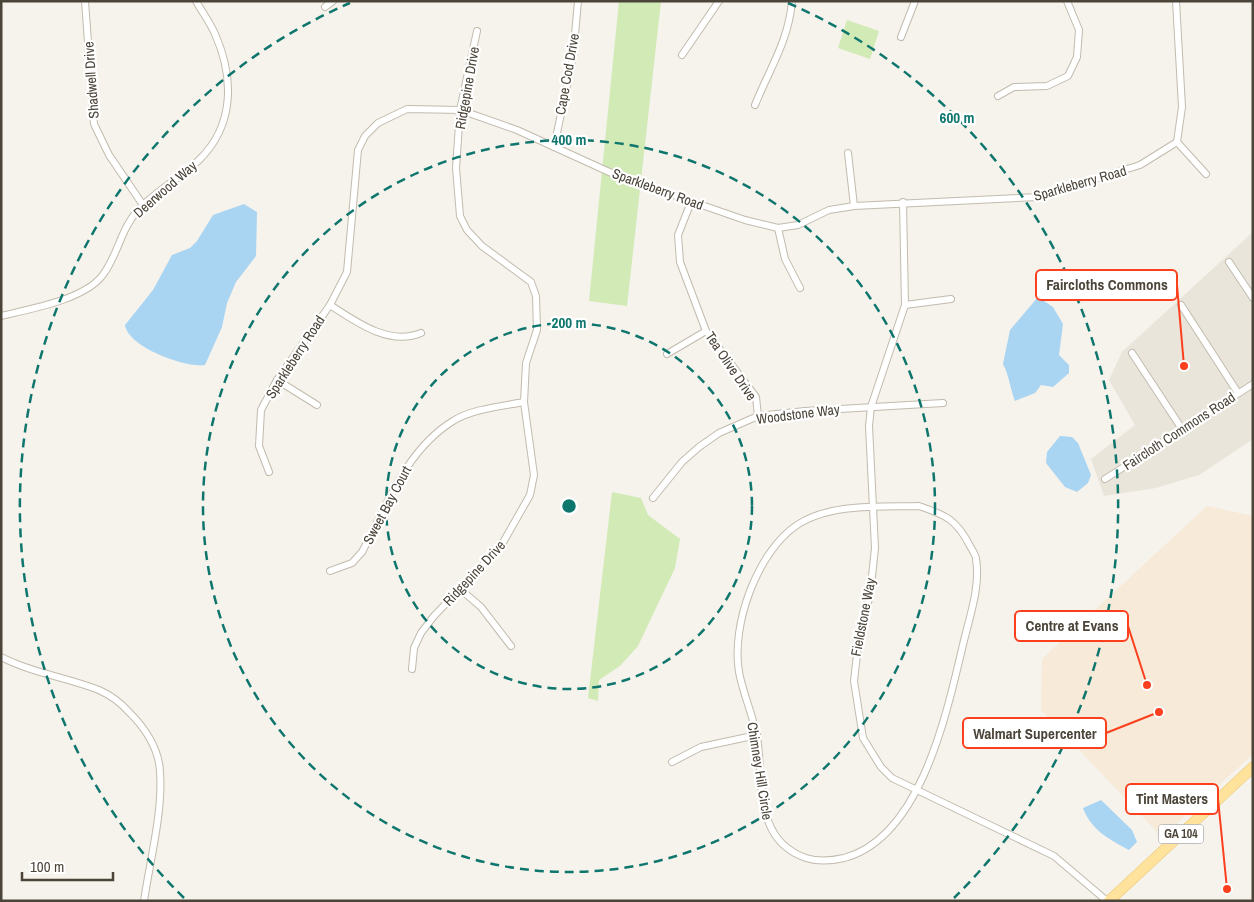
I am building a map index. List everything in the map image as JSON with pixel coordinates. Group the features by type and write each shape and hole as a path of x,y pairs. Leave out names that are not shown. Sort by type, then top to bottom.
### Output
{"main road":[{"name":"GA 104","path":"1108,901 1253,768"}],"street":[{"name":"Shadwell Drive","path":"85,1 94,124 109,155 143,205"},
{"name":"Deerwood Way","path":"1,316 74,297 102,277 127,222 143,205 200,158 218,135 229,108 228,71 215,33 196,1"},
{"path":"325,6 332,1"},
{"name":"Cape Cod Drive","path":"554,147 573,57 578,1"},
{"path":"682,55 719,1"},
{"path":"755,104 780,54 791,19 792,1"},
{"path":"901,37 915,1"},
{"path":"998,96 1014,87 1047,86 1068,76 1077,57 1079,30 1067,1"},
{"path":"1176,1 1182,107 1177,142 1206,174"},
{"name":"Ridgepine Drive","path":"412,669 414,648 421,633 501,546 530,494 534,475 524,402 526,363 536,330 536,296 530,282 482,246 467,230 460,216 456,168 460,110 477,31"},
{"name":"Sparkleberry Road","path":"270,472 259,446 261,410 278,380 330,305 347,272 358,150 365,136 378,123 407,109 460,110 517,130 618,176 691,202 778,228 798,225 829,210 854,206 903,202 1038,197 1140,165 1177,142"},
{"path":"848,153 854,206"},
{"name":"Tea Olive Drive","path":"691,202 678,235 680,262 706,331 756,397 758,416"},
{"name":"Fieldstone Way","path":"903,202 905,305 871,407 869,426 875,548 870,595 854,659 854,681 863,738 881,767 892,778 1054,856 1108,901"},
{"path":"778,228 785,259 800,288"},
{"path":"1229,262 1253,298"},
{"path":"905,305 951,299"},
{"path":"330,305 361,325 392,336 410,338 421,334"},
{"path":"1180,305 1238,393"},
{"path":"667,354 706,331"},
{"path":"1132,353 1182,429"},
{"path":"278,380 317,405"},
{"name":"Faircloth Commons Road","path":"1105,479 1253,384"},
{"name":"Sweet Bay Court","path":"330,571 352,564 362,552 407,465 427,442 454,420 493,408 524,402"},
{"name":"Woodstone Way","path":"653,498 682,462 699,447 718,433 758,416 871,407 943,404"},
{"name":"Chimney Hill Circle","path":"919,506 939,512 957,523 976,558 975,592 946,714 934,748 915,789 892,827 863,852 835,860 808,858 782,845 770,829 763,809 757,735 738,671 737,640 744,607 761,569 782,539 795,526 813,516 873,508 919,506"},
{"path":"460,589 481,607 511,646"},
{"path":"1,657 22,668 100,690 120,703 140,722 154,745 160,770 160,799 144,901"},
{"path":"672,762 701,747 757,735"}],"shaded area":[{"path":"1253,232 1253,439 1199,475 1156,488 1104,496 1091,459 1135,425 1109,380 1122,352"},
{"path":"1207,506 1253,516 1253,754 1162,837 1041,710 1042,659"}],"green space":[{"path":"619,1 661,1 627,306 589,301"},
{"path":"847,20 879,31 870,59 838,48"},
{"path":"612,492 641,498 648,515 680,539 675,568 638,646 620,666 599,680 598,701 588,698"}],"water":[{"path":"244,204 257,212 256,256 236,282 227,303 222,327 205,365 184,363 172,359 146,348 136,341 128,333 125,325 153,290 172,255 190,248 197,241 213,215"},
{"path":"1038,297 1053,307 1063,324 1059,355 1069,365 1069,373 1053,387 1041,385 1035,393 1015,401 1003,364 1010,330"},
{"path":"1060,436 1072,437 1078,443 1091,475 1088,483 1077,492 1065,487 1046,463 1047,452"},
{"path":"1101,800 1132,830 1137,842 1129,850 1102,833 1086,816 1083,808"}],"place":[{"name":"Faircloths Commons","path":"1184,366"},
{"name":"Centre at Evans","path":"1147,685"},
{"name":"Walmart Supercenter","path":"1159,712"},
{"name":"Tint Masters","path":"1227,889"}]}
